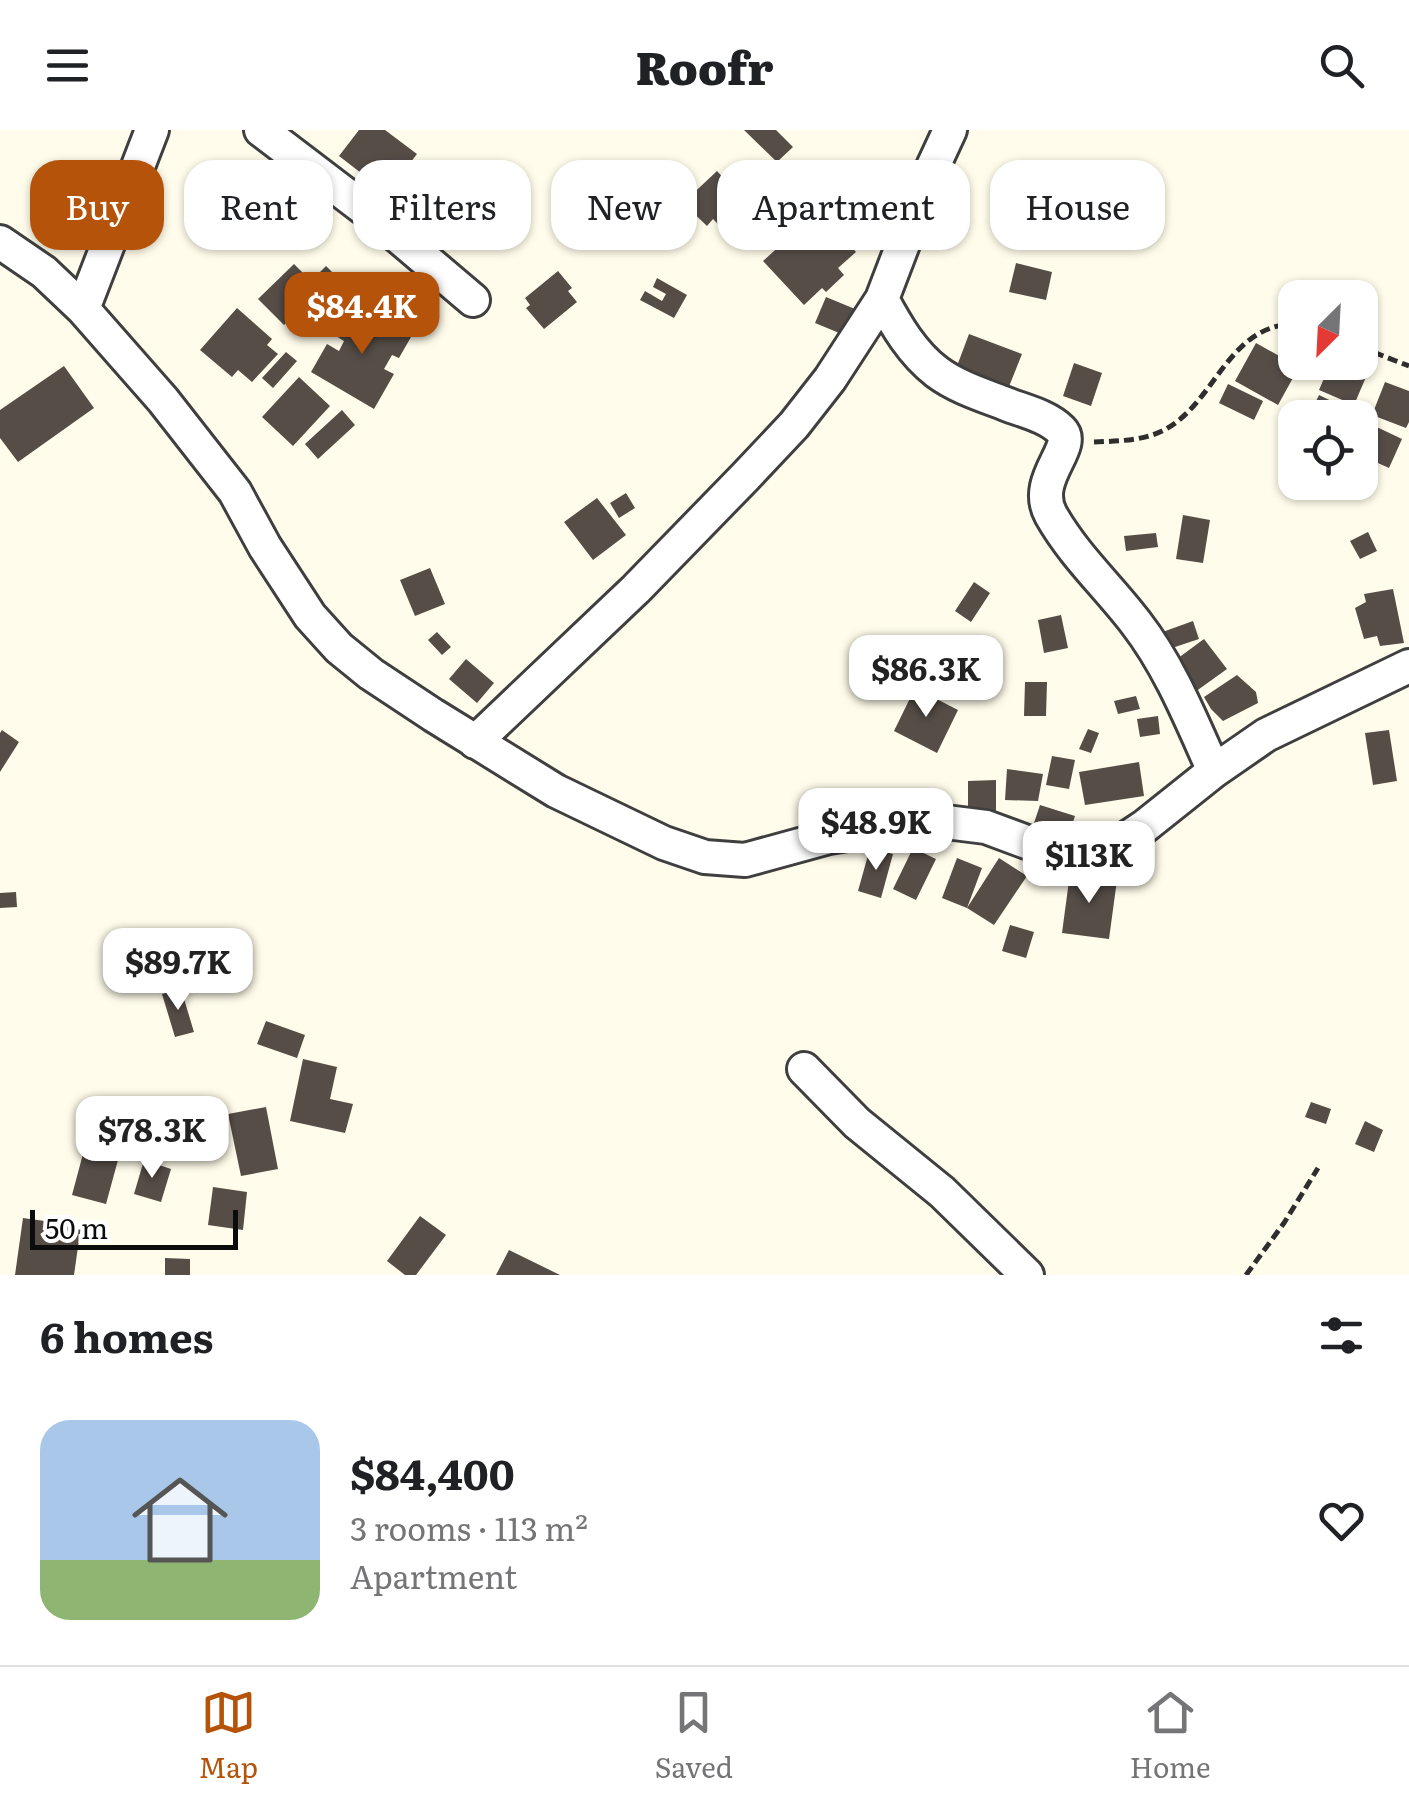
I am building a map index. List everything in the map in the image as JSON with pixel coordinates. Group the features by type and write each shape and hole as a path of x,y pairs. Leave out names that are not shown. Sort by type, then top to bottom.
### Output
{"street":[{"path":"83,308 152,130"},
{"path":"262,130 374,216 473,300"},
{"path":"475,742 636,589 794,425 830,379 882,299 950,130"},
{"path":"0,242 44,272 83,308 163,400 234,492 310,616 340,648 371,674 556,792 664,843 705,857 745,860 829,837 946,822 986,827 1067,857 1087,858 1109,850 1145,826 1266,735 1409,666"},
{"path":"882,299 896,326 937,372 968,389 1044,419 1066,436 1048,478 1046,506 1067,542 1158,655 1214,771"},
{"path":"804,1069 857,1122 942,1192 1027,1275"}],"path":[{"path":"1066,442 1129,441 1163,431 1189,412 1247,341 1264,329 1278,327"},
{"path":"1378,354 1409,366"},
{"path":"1246,1275 1318,1168"}],"building":[{"path":"359,130 385,130 417,154 412,160 353,160 353,167 339,156"},
{"path":"744,130 776,130 793,147 775,160"},
{"path":"717,171 717,223 713,219 707,226 697,216 697,190"},
{"path":"775,250 856,252 838,268 844,275 804,305 763,261"},
{"path":"1016,263 1052,272 1046,300 1009,292"},
{"path":"294,264 311,281 326,266 343,283 336,291 344,299 314,332 295,314 284,325 258,299"},
{"path":"558,271 572,288 568,291 577,302 544,329 526,308 530,305 525,298"},
{"path":"657,278 687,295 674,318 640,300 645,291 662,301 666,294 653,287"},
{"path":"826,297 855,309 844,335 815,323"},
{"path":"354,305 411,337 399,358 392,355 384,369 394,374 374,409 311,372 327,344 339,351 344,341 336,336"},
{"path":"237,308 272,339 267,345 278,354 252,382 238,370 232,377 200,350"},
{"path":"969,334 1022,354 1006,394 954,374"},
{"path":"1256,343 1278,355 1278,380 1292,380 1278,405 1235,381"},
{"path":"286,352 297,361 273,388 262,378"},
{"path":"1074,363 1102,373 1091,406 1063,396"},
{"path":"64,366 94,408 18,462 0,438 0,410"},
{"path":"299,377 330,406 293,446 262,417"},
{"path":"1323,380 1365,380 1356,400 1342,400 1319,390"},
{"path":"1385,382 1409,391 1406,428 1378,417 1378,400"},
{"path":"1228,384 1263,401 1254,420 1219,403"},
{"path":"342,410 355,425 318,459 305,444"},
{"path":"1378,428 1402,439 1389,468 1378,463"},
{"path":"626,493 635,508 619,518 610,503"},
{"path":"597,498 626,535 593,560 564,522"},
{"path":"1183,515 1210,520 1203,563 1176,559"},
{"path":"1368,532 1377,551 1360,559 1350,541"},
{"path":"1156,533 1158,547 1126,551 1124,536"},
{"path":"430,568 445,604 415,616 400,580"},
{"path":"974,582 990,593 971,622 955,611"},
{"path":"1393,589 1404,643 1380,646 1377,636 1364,639 1355,608 1366,602 1364,594"},
{"path":"1061,615 1068,648 1044,653 1038,620"},
{"path":"1193,621 1199,639 1163,651 1157,634"},
{"path":"437,632 451,647 442,655 428,640"},
{"path":"1204,639 1227,669 1188,697 1166,667"},
{"path":"931,650 946,659 930,686 915,677"},
{"path":"466,659 494,683 477,703 449,679"},
{"path":"1237,675 1256,692 1258,703 1223,721 1204,697"},
{"path":"1025,682 1047,682 1046,716 1024,716"},
{"path":"915,688 958,710 937,753 894,731"},
{"path":"1136,696 1140,709 1118,714 1114,701"},
{"path":"1158,716 1160,734 1140,737 1137,719"},
{"path":"1088,729 1099,733 1091,753 1079,749"},
{"path":"2,730 19,742 0,772 0,733"},
{"path":"1389,730 1397,781 1373,785 1365,733"},
{"path":"1052,756 1075,760 1069,789 1046,785"},
{"path":"1139,762 1144,796 1085,805 1079,772"},
{"path":"1007,769 1043,774 1038,801 1005,800"},
{"path":"996,780 996,811 968,812 968,781"},
{"path":"1040,805 1075,816 1066,843 1031,832"},
{"path":"870,848 893,854 881,898 858,891"},
{"path":"913,848 936,859 916,900 893,889"},
{"path":"957,858 982,868 967,908 942,898"},
{"path":"999,858 1027,876 994,925 967,908"},
{"path":"1070,873 1117,880 1109,939 1062,933"},
{"path":"16,892 17,907 0,908 0,893"},
{"path":"1010,925 1034,932 1026,958 1002,951"},
{"path":"181,989 194,1032 175,1037 162,994"},
{"path":"266,1021 305,1035 297,1058 257,1044"},
{"path":"303,1059 337,1067 330,1099 353,1104 345,1133 290,1121"},
{"path":"1311,1102 1331,1109 1326,1124 1305,1117"},
{"path":"266,1107 278,1169 241,1176 228,1114"},
{"path":"1365,1121 1383,1130 1374,1152 1355,1144"},
{"path":"84,1150 118,1160 106,1204 72,1195"},
{"path":"144,1160 171,1169 161,1202 134,1194"},
{"path":"213,1187 247,1192 243,1230 208,1225"},
{"path":"420,1216 446,1235 416,1275 405,1275 387,1261"},
{"path":"23,1218 81,1226 74,1275 15,1275"},
{"path":"509,1250 560,1275 496,1275"},
{"path":"165,1258 190,1259 190,1275 165,1275"}]}
